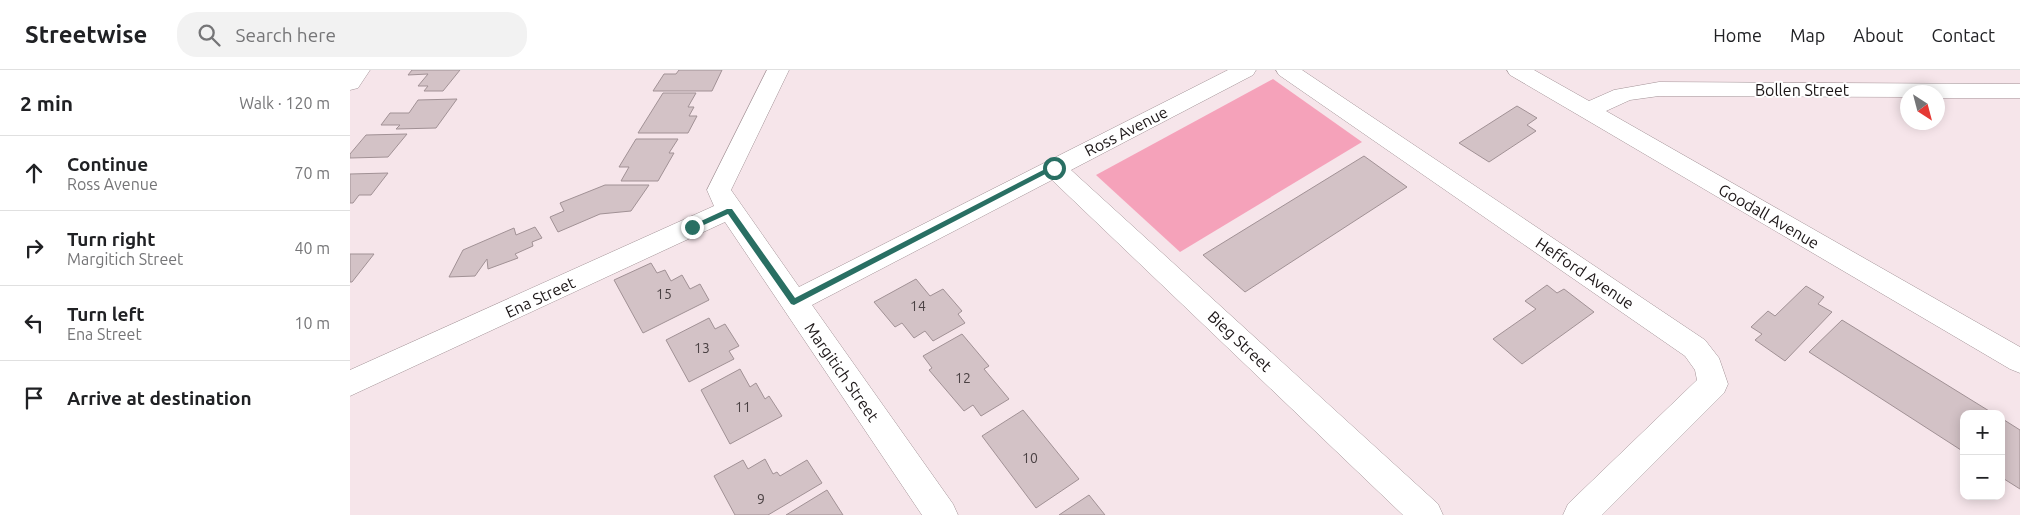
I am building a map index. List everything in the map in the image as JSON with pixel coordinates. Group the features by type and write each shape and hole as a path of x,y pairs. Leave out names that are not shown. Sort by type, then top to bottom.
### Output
{"street":[{"path":"350,83 359,70"},
{"name":"Margitich Street","path":"778,70 719,190 729,210 941,515"},
{"name":"Ross Avenue","path":"794,302 1245,70"},
{"name":"Hefford Avenue","path":"1287,70 1695,348 1709,366 1713,384 1580,515"},
{"name":"Goodall Avenue","path":"1518,70 2020,361"},
{"name":"Bollen Street","path":"1588,111 1627,92 1659,89 2020,91"},
{"name":"Bieg Street","path":"1054,168 1426,515"},
{"name":"Ena Street","path":"350,384 729,210"}],"shaded area":[{"path":"1273,79 1362,142 1180,252 1096,175"}],"building":[{"path":"412,70 460,70 443,91 424,91 428,86 418,86 428,74 408,75"},
{"path":"679,70 722,70 712,91 653,91 664,74 676,74"},
{"path":"663,93 696,93 688,107 694,107 689,116 697,116 688,133 638,133"},
{"path":"457,99 436,128 396,129 400,125 381,125 390,113 409,113 418,100"},
{"path":"1517,106 1537,118 1527,125 1536,131 1489,162 1459,143"},
{"path":"407,134 388,157 350,158 350,154 366,135"},
{"path":"636,139 678,139 669,153 674,153 658,181 621,181 629,167 619,167"},
{"path":"1364,156 1407,187 1245,292 1203,255"},
{"path":"388,173 371,195 359,195 353,203 350,203 350,174"},
{"path":"605,185 649,185 631,211 600,214 558,232 550,217 564,211 560,203"},
{"path":"535,227 542,238 532,242 533,246 515,254 518,258 488,269 487,259 475,276 449,277 463,250 514,228 516,235"},
{"path":"350,254 374,254 352,282 350,282"},
{"path":"651,263 657,273 665,270 671,281 682,275 690,289 700,284 709,300 643,333 614,280"},
{"path":"916,279 930,296 943,289 962,311 958,314 965,323 933,341 925,331 914,338 902,323 895,327 874,302"},
{"path":"1547,285 1557,293 1564,289 1594,312 1522,364 1493,339 1536,309 1525,301"},
{"path":"1806,286 1824,297 1818,304 1832,312 1785,361 1755,340 1762,334 1751,327 1768,311 1775,316"},
{"path":"709,318 715,329 725,324 739,346 729,351 734,359 689,382 666,340"},
{"path":"1842,320 1988,410 1960,410 1960,449 1809,352"},
{"path":"962,334 989,366 984,369 1009,399 981,416 973,405 964,411 929,370 932,368 923,356"},
{"path":"740,369 750,387 756,383 765,399 769,396 782,416 730,444 701,390"},
{"path":"1023,410 1079,479 1036,508 982,436"},
{"path":"2005,421 2020,430 2020,489 2005,480"},
{"path":"765,459 773,474 777,472 780,476 807,460 822,483 768,515 735,515 714,476 743,460 748,469"},
{"path":"827,490 843,515 786,515"},
{"path":"1089,495 1105,515 1059,515"}],"route":[{"path":"692,227 729,210 794,302 1054,168"}]}
